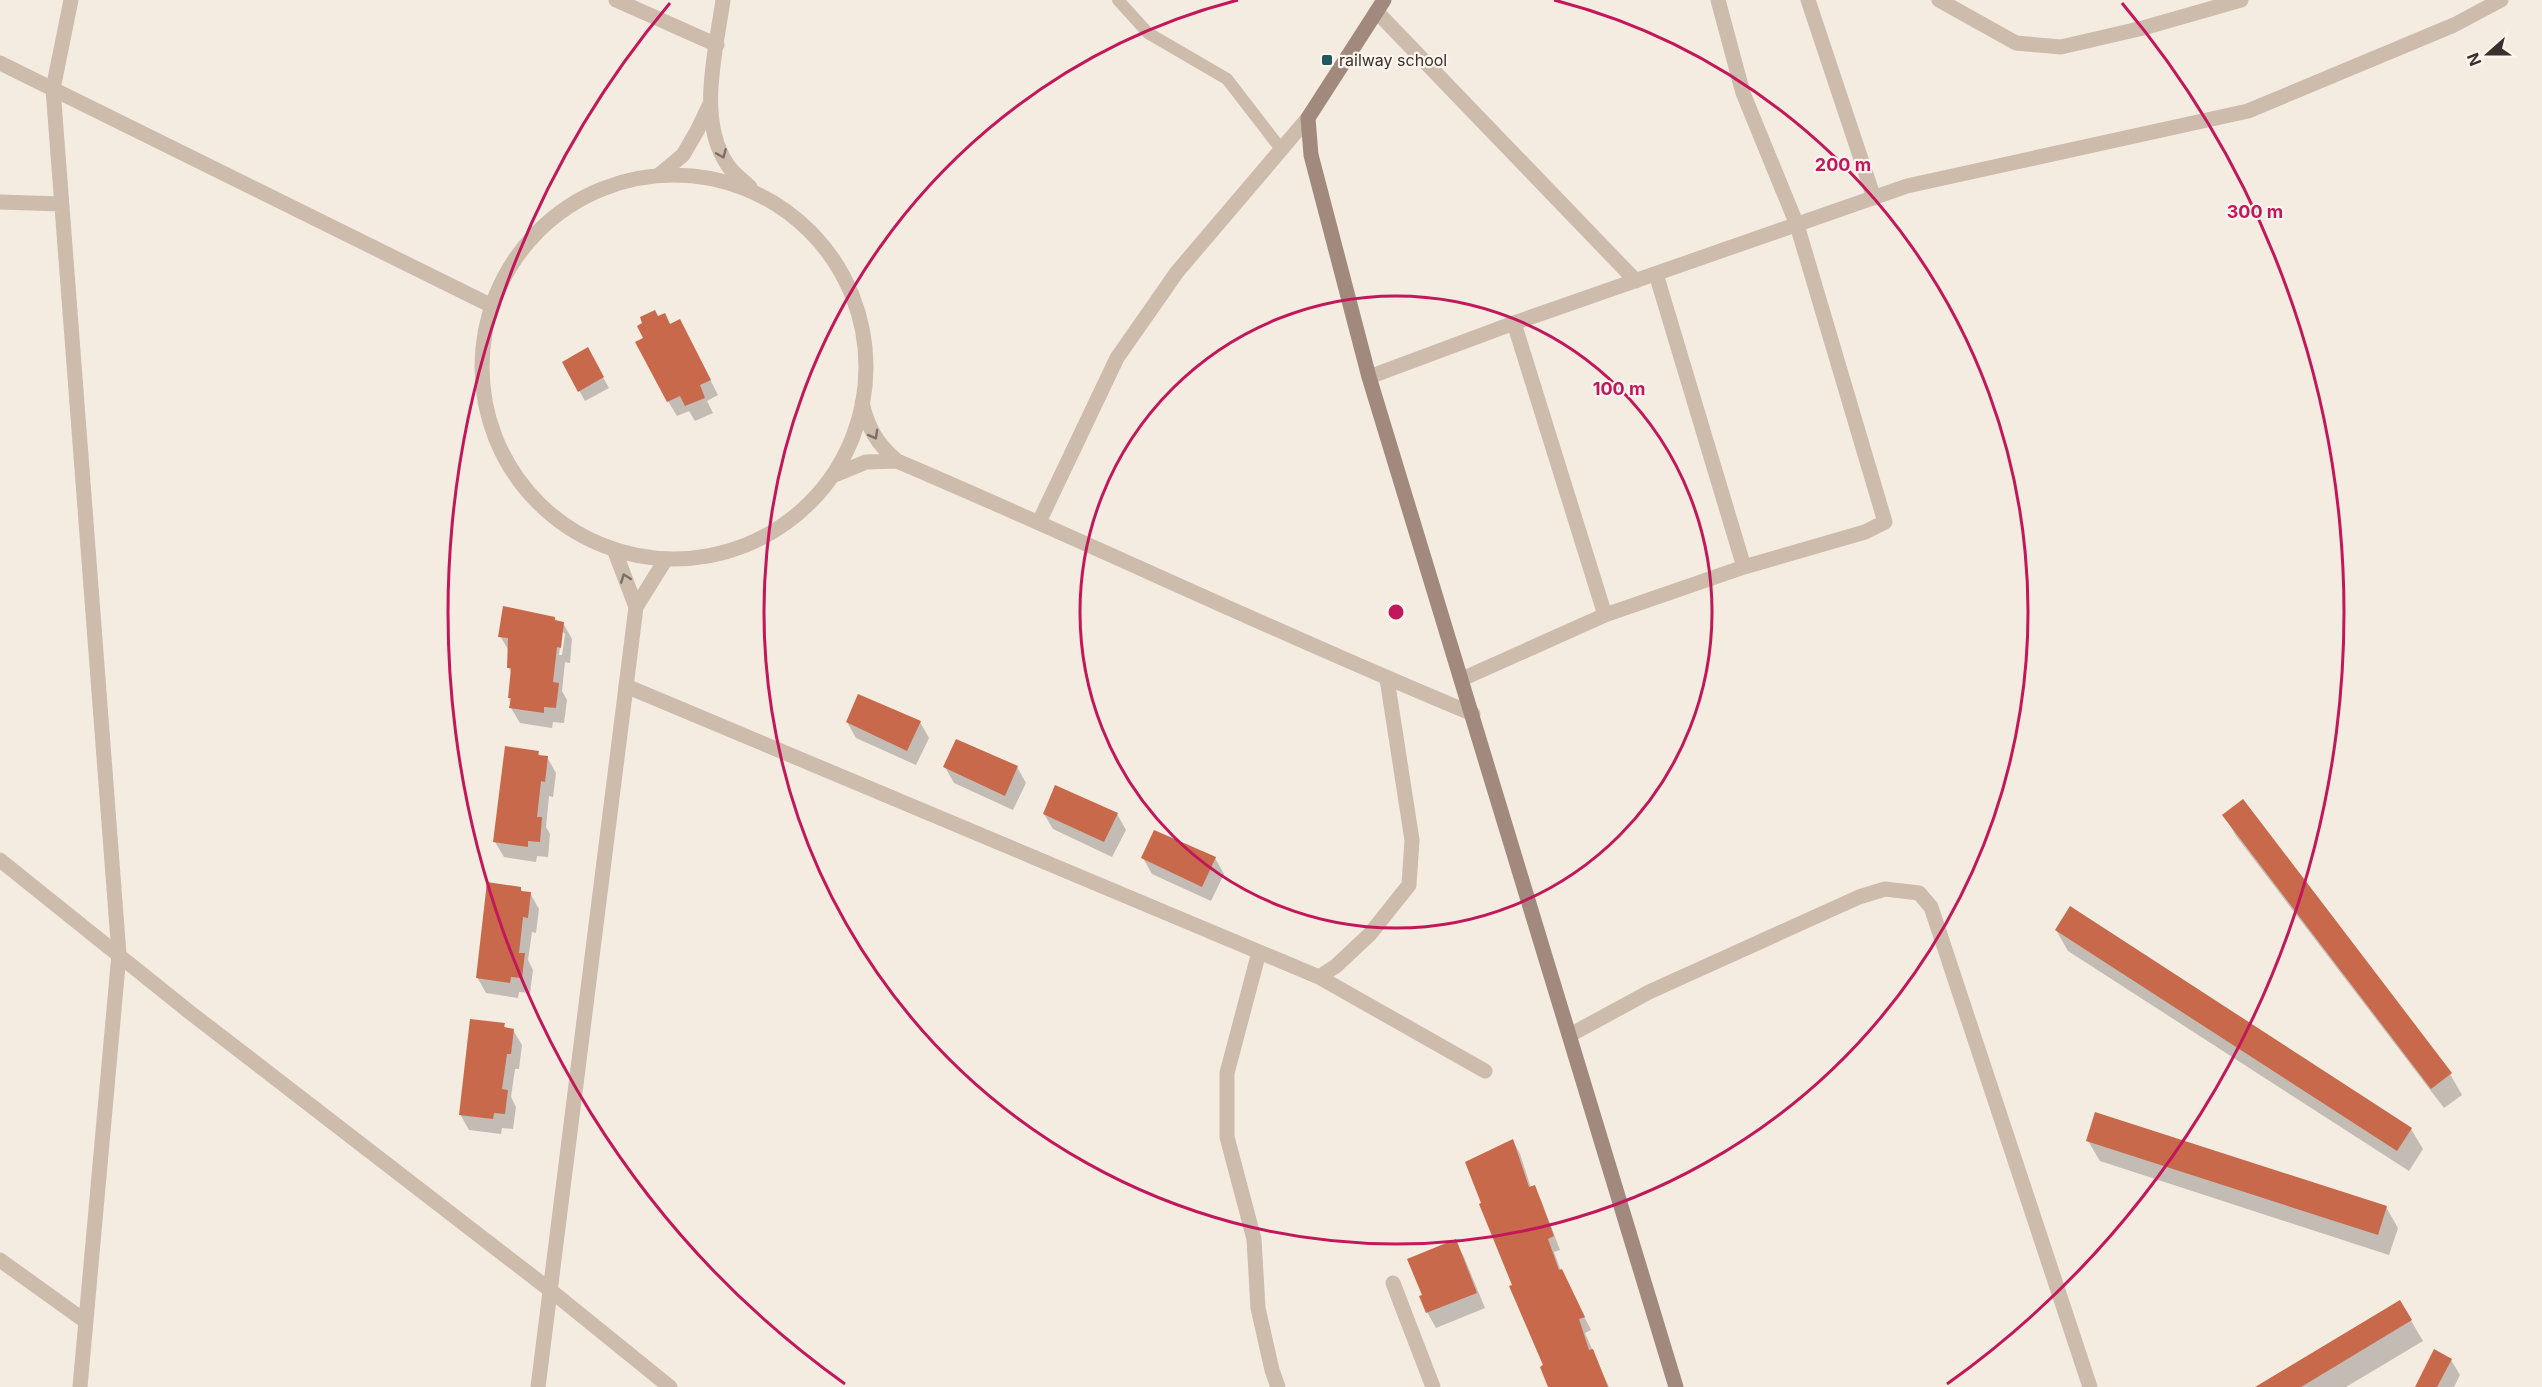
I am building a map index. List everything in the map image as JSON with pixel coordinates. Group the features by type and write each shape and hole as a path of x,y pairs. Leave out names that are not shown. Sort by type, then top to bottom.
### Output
{"main road":[{"path":"1381,6 1308,118 1311,155 1369,377 1676,1387"}],"street":[{"path":"71,0 53,89 119,954 80,1387"},
{"path":"616,0 717,45"},
{"path":"723,0 710,104 713,133 727,165 756,194"},
{"path":"1462,679 1605,615 1744,567 1865,532 1885,522 1797,225 1743,93 1718,0"},
{"path":"1808,0 1874,198"},
{"path":"1939,0 2016,43 2061,47 2143,28 2241,0"},
{"path":"1369,377 1514,323 1907,186 2248,111 2454,25 2501,0"},
{"path":"1381,6 1635,281"},
{"path":"0,63 492,306"},
{"path":"659,175 683,155 710,104"},
{"path":"1039,522 1117,358 1177,272 1308,118"},
{"path":"659,175 709,178 756,194 778,206 804,227 831,259 844,280 859,320 864,353 862,403 848,445 832,476 800,512 760,539 738,549 714,555 666,559 614,549 591,540 549,512 520,482 503,453 493,430 483,381 482,356 492,306 513,261 528,241 566,207 610,185 659,175"},
{"path":"0,202 61,204"},
{"path":"1656,274 1744,567"},
{"path":"1514,323 1605,615"},
{"path":"862,403 873,435 882,448 897,461 1039,522 1387,679 1473,714"},
{"path":"832,476 866,462 897,461"},
{"path":"614,549 636,607"},
{"path":"538,1387 636,607 666,559"},
{"path":"1319,977 1336,966 1370,934 1409,885 1412,840 1387,679"},
{"path":"626,686 1319,977 1485,1071"},
{"path":"0,860 192,1014 550,1290 670,1387"},
{"path":"1570,1035 1649,993 1859,897 1885,889 1919,893 1931,907 2090,1387"},
{"path":"1259,952 1227,1073 1227,1137 1254,1239 1258,1308 1278,1387"},
{"path":"0,1260 85,1321"},
{"path":"1393,1284 1433,1387"}],"lane":[{"path":"1118,0 1148,33 1227,79 1281,149"}],"building":[{"path":"655,310 658,316 665,313 670,324 680,319 711,380 700,385 705,398 685,406 680,396 667,402 635,342 643,338 637,326 642,323 640,317"},
{"path":"588,347 604,377 578,392 562,362"},
{"path":"503,606 555,617 555,620 564,622 561,648 557,647 553,682 559,683 556,708 544,707 544,713 509,708 511,668 507,668 508,638 498,637"},
{"path":"858,694 921,721 907,751 846,722"},
{"path":"956,739 1018,766 1005,796 943,767"},
{"path":"505,746 539,751 538,755 548,756 545,782 541,781 537,817 542,817 540,842 528,841 528,847 493,842"},
{"path":"1055,785 1118,813 1104,842 1043,814"},
{"path":"2243,799 2452,1073 2431,1089 2222,815"},
{"path":"1154,830 1216,857 1202,887 1141,858"},
{"path":"487,882 521,887 521,891 531,892 528,918 523,917 519,953 525,953 522,978 511,977 510,983 476,978"},
{"path":"2070,906 2412,1128 2397,1151 2055,930"},
{"path":"470,1019 505,1023 504,1027 514,1029 511,1054 507,1054 502,1089 508,1090 505,1114 494,1113 493,1119 459,1115"},
{"path":"2095,1112 2387,1206 2378,1235 2086,1141"},
{"path":"1513,1139 1529,1187 1535,1185 1554,1236 1548,1239 1559,1270 1562,1269 1585,1317 1579,1319 1589,1350 1593,1349 1608,1387 1548,1387 1540,1367 1543,1365 1509,1286 1512,1285 1479,1204 1481,1203 1465,1162"},
{"path":"1456,1239 1477,1293 1426,1313 1419,1296 1422,1295 1407,1259"},
{"path":"2400,1300 2412,1320 2301,1387 2255,1387"},
{"path":"2434,1349 2452,1359 2437,1387 2415,1387"}],"place":[{"name":"railway school","path":"1327,60"}]}
